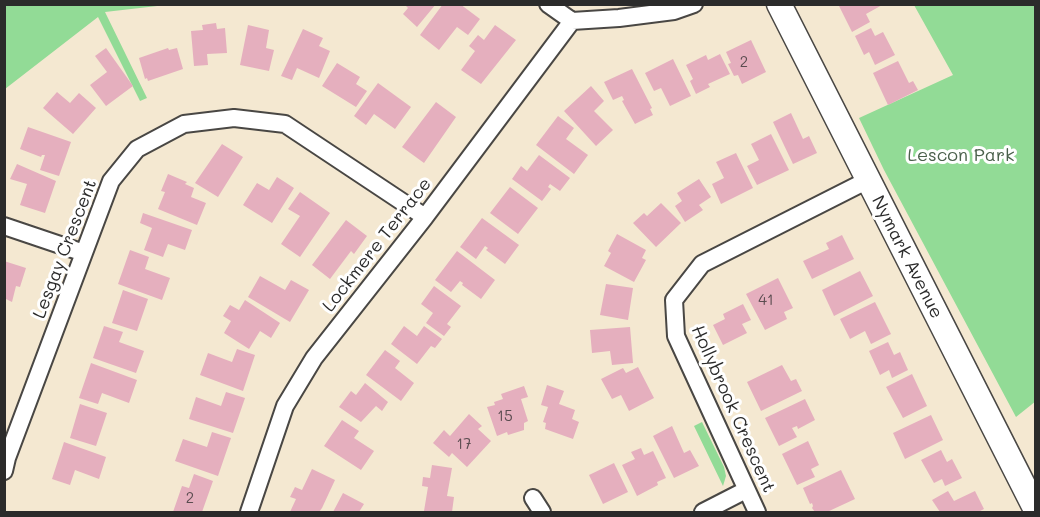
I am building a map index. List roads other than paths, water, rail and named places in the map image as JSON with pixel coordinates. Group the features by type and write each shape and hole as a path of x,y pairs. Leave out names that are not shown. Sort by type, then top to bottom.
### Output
{"street":[{"path":"549,4 572,21 674,11 694,4"},
{"name":"Nymark Avenue","path":"779,4 1035,510"},
{"name":"Lockmere Terrace","path":"249,513 285,406 314,358 425,217 572,21"},
{"name":"Lesgay Crescent","path":"4,471 111,181 137,148 184,124 234,117 285,124 425,217"},
{"name":"Hollybrook Crescent","path":"757,513 676,336 674,300 702,264 868,180"},
{"path":"4,226 84,253"},
{"path":"702,513 746,490"},
{"path":"533,498 542,513"}],"park label":[{"name":"Lescon Park","path":"961,155"}]}
